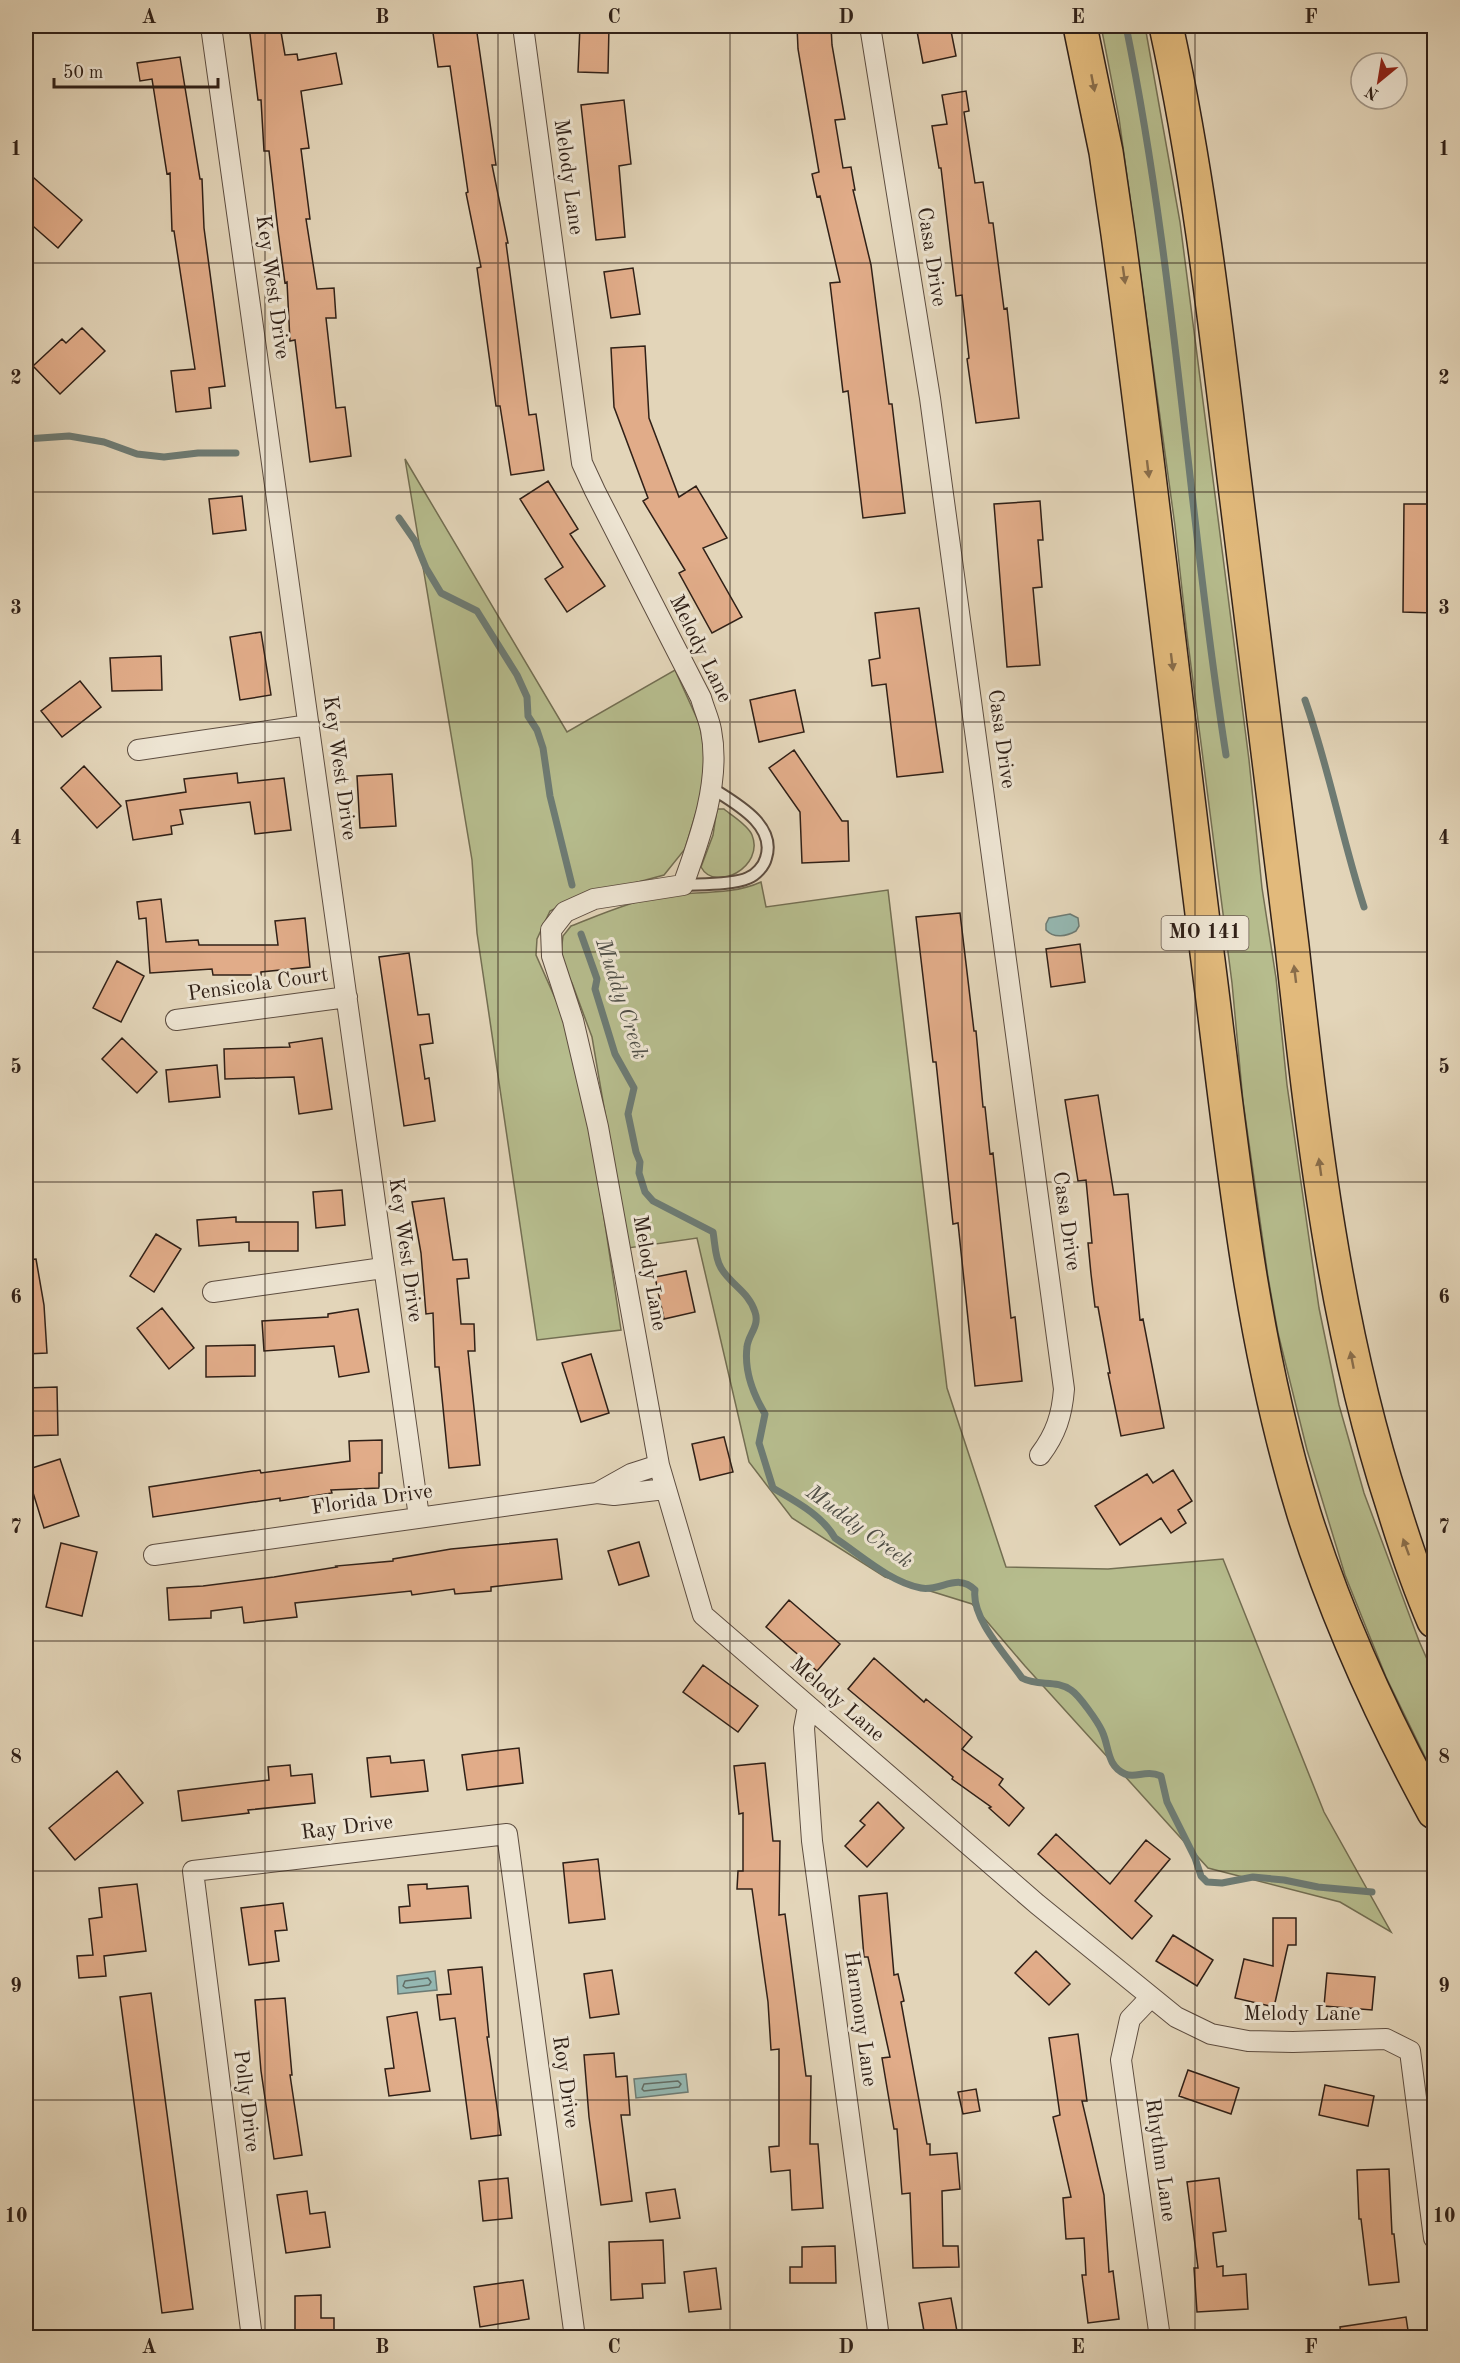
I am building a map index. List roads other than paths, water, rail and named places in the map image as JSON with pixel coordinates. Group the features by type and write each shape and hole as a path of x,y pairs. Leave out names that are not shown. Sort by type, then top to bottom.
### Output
{"highway":[{"name":"MO 141","path":"1080,26 1104,141 1120,245 1236,1187 1265,1360 1304,1514 1330,1590 1395,1740 1434,1812"},
{"path":"1166,26 1183,105 1208,264 1306,1063 1339,1292 1357,1382 1378,1461 1403,1538 1434,1621"}],"street":[{"name":"Key West Drive","path":"212,26 419,1517"},
{"name":"Melody Lane","path":"523,26 582,463 701,698 711,729 713,749 710,787 699,838 683,885 594,899 565,912 551,930 552,956 573,1020 598,1127 659,1465 703,1615 1037,1904 1176,2017 1211,2034 1248,2041 1386,2039 1410,2051 1434,2238"},
{"name":"Casa Drive","path":"870,26 931,410 1064,1389 1063,1411 1053,1437 1040,1455"},
{"path":"138,750 309,725"},
{"name":"Pensicola Court","path":"176,1020 347,997"},
{"path":"213,1292 383,1268"},
{"name":"Florida Drive","path":"597,1493 632,1474 659,1465"},
{"name":"Florida Drive","path":"154,1555 597,1493 614,1495 665,1489"},
{"name":"Harmony Lane","path":"808,1707 804,1728 812,1841 879,2337"},
{"name":"Ray Drive","path":"193,1871 507,1834"},
{"name":"Roy Drive","path":"507,1834 575,2337"},
{"name":"Polly Drive","path":"193,1871 252,2337"},
{"name":"Rhythm Lane","path":"1151,1997 1130,2019 1121,2060 1161,2337"}],"lane":[{"path":"683,885 747,879 758,872 766,860 768,849 766,837 758,823 710,787"}],"water":[{"path":"1070,914 1078,918 1079,926 1076,931 1061,936 1053,935 1046,930 1049,918"},
{"path":"435,1971 437,1990 398,1994 397,1976"},
{"path":"686,2074 688,2092 636,2098 634,2079"}],"waterway":[{"path":"1126,26 1157,207 1201,572 1226,755"},
{"name":"Muddy Creek","path":"26,439 69,436 104,442 137,454 164,457 198,453 236,453"},
{"name":"Muddy Creek","path":"399,518 415,541 426,568 441,593 477,611 517,675 527,697 528,716 537,730 543,748 550,796 572,885"},
{"path":"1305,700 1364,907"},
{"name":"Muddy Creek","path":"581,934 597,979 595,989 615,1054 634,1088 628,1114 640,1162 639,1173 645,1192 653,1201 713,1232 719,1264 725,1274 749,1299 755,1312 756,1322 746,1356 753,1390 765,1414 759,1443 773,1488 799,1503 823,1522 835,1538 876,1568 898,1580 921,1588 962,1583 975,1590 975,1601 984,1624 1022,1678 1028,1681 1059,1685 1074,1693 1100,1727 1111,1761 1119,1770 1129,1775 1150,1773 1161,1776 1167,1802 1195,1858 1201,1876 1207,1882 1222,1883 1253,1877 1372,1892"}]}
